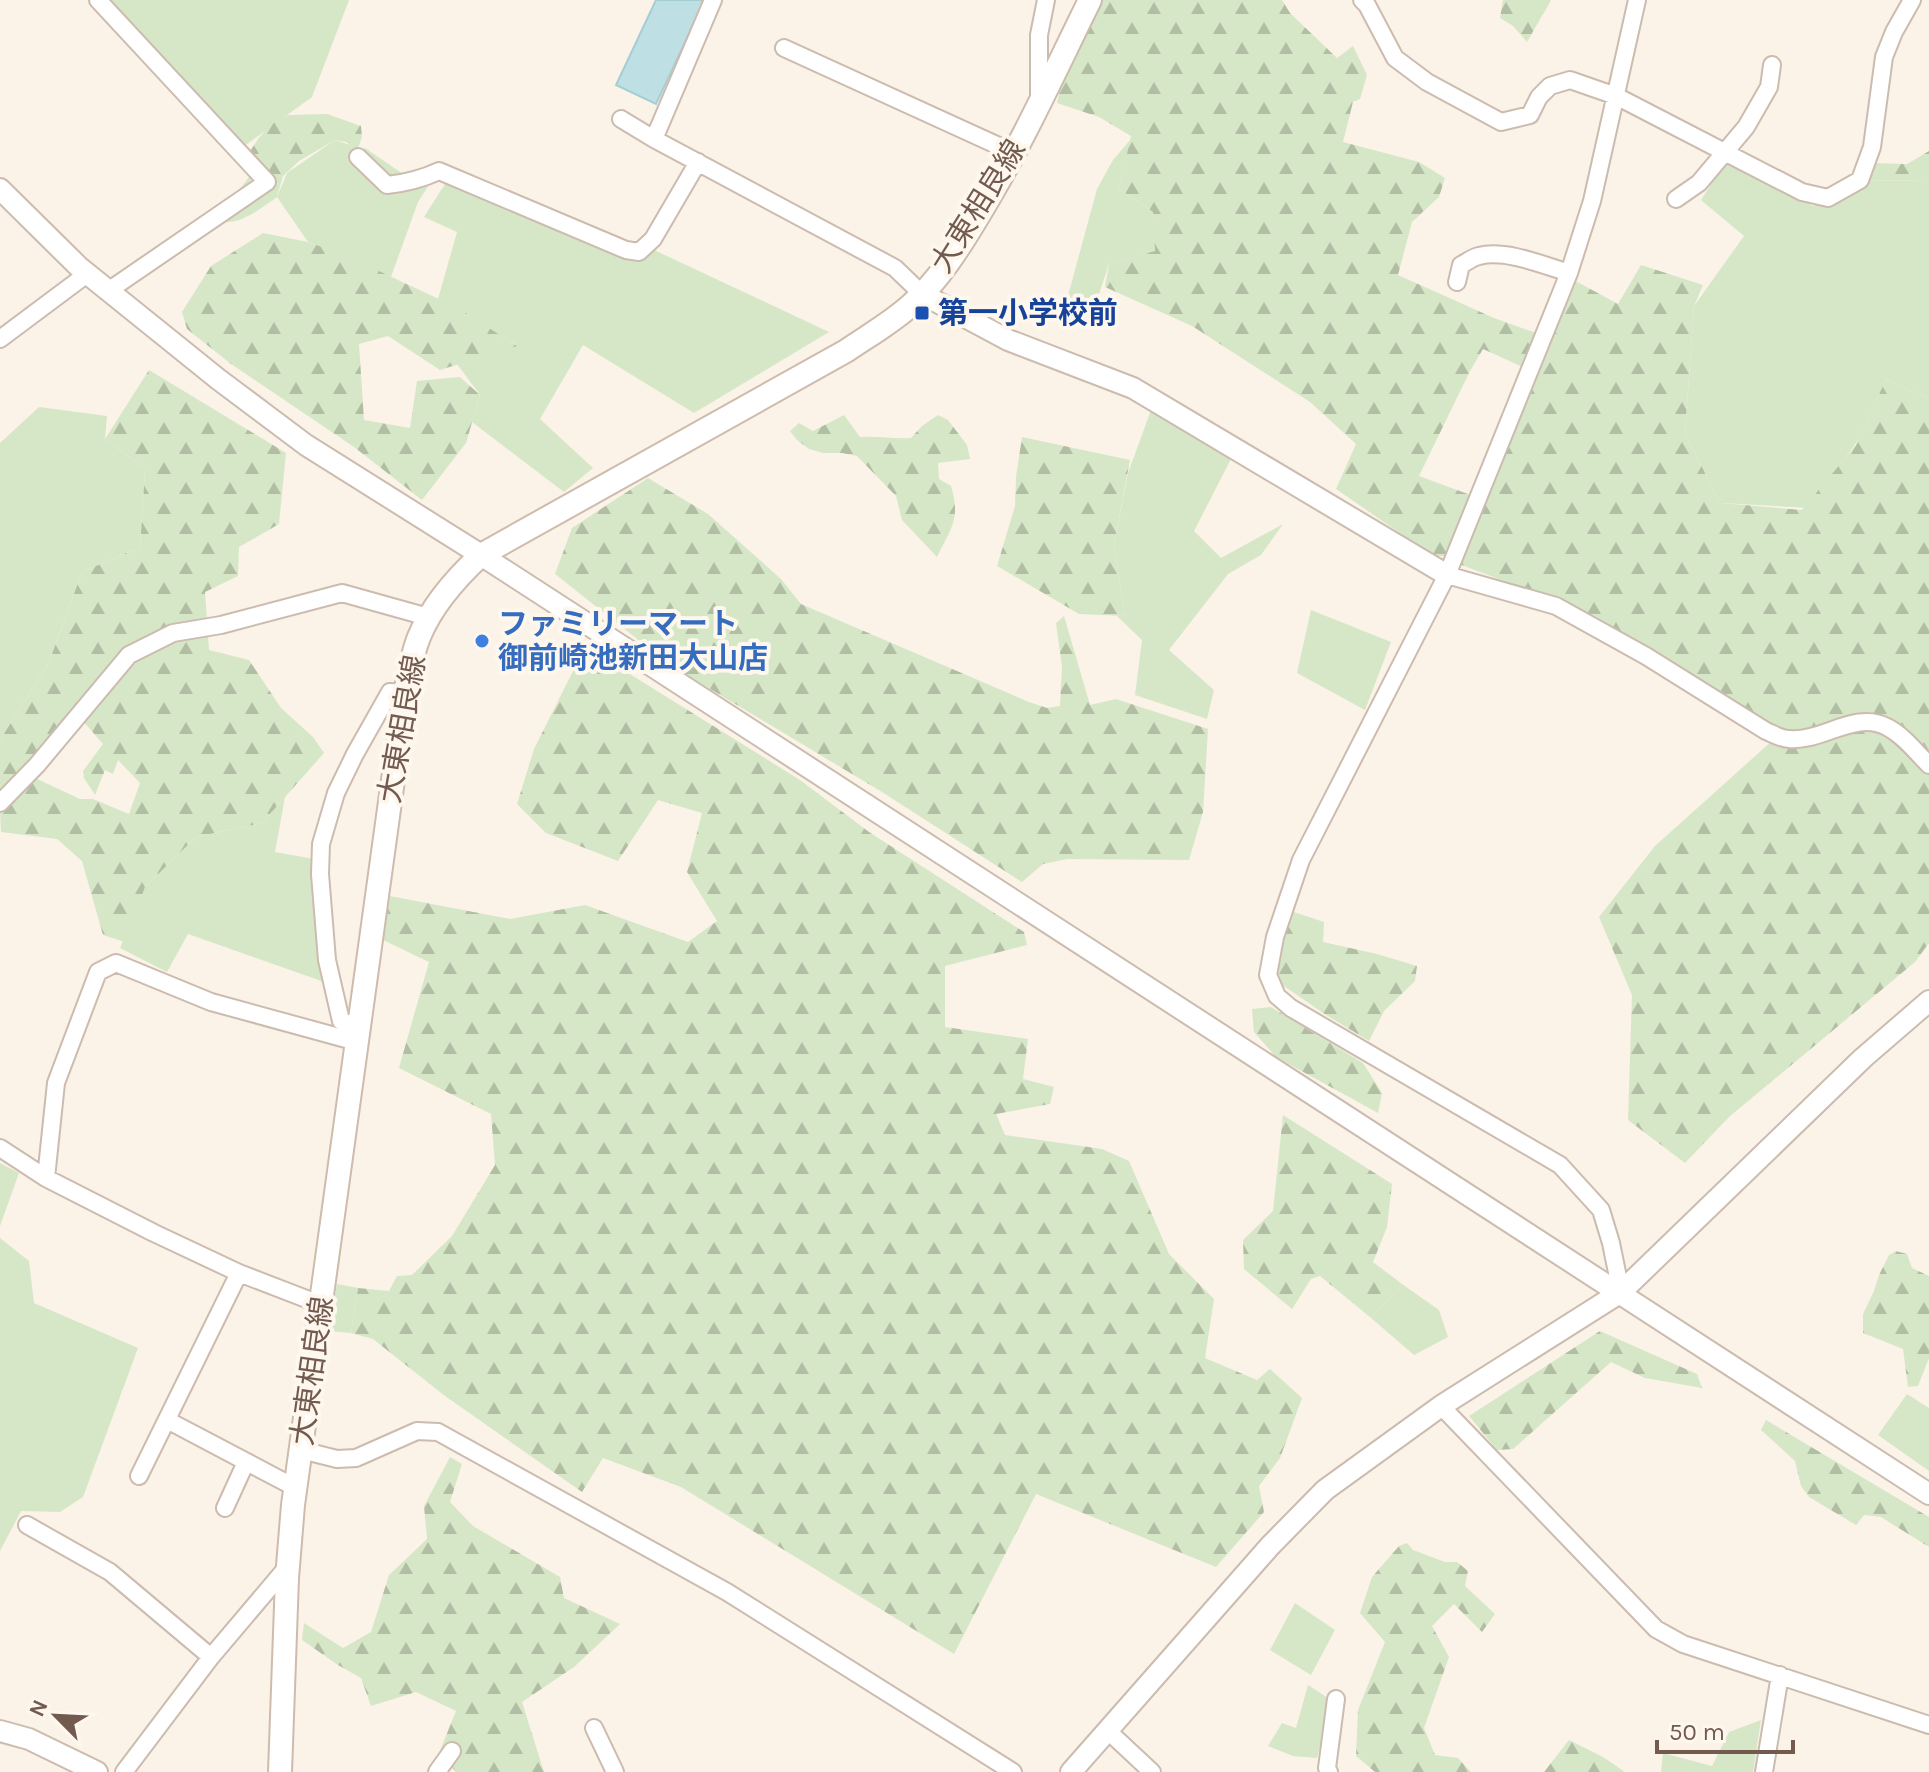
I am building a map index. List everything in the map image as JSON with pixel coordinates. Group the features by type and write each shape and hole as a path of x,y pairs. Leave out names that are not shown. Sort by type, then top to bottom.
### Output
{"main road":[{"name":"大東相良線","path":"280,1772 288,1566 296,1488 405,693 418,638 448,588 481,555 846,351 888,324 922,294 956,252 1014,153 1090,0"}],"street":[{"path":"98,0 267,182 108,291"},
{"path":"654,139 713,0"},
{"path":"1039,102 1039,35 1046,0"},
{"path":"1362,0 1395,58 1427,82 1501,122 1530,115 1539,97 1550,86 1570,80 1616,96 1802,192 1828,198 1860,180 1872,147 1884,57 1912,0"},
{"path":"1621,1292 1601,1210 1560,1165 1291,1008 1277,996 1268,975 1275,937 1301,860 1447,575 1569,273 1592,201 1637,0"},
{"path":"784,48 1014,153"},
{"path":"1676,199 1699,183 1746,127 1769,87 1772,65"},
{"path":"621,119 895,268 922,294 1008,340 1133,388 1447,575 1556,606 1786,740 1805,739 1867,720 1887,727 1905,740 1929,765"},
{"path":"358,157 387,185 425,178 439,171 626,250 639,252 653,239 698,162"},
{"path":"0,189 87,274 306,445 481,555 1929,1494"},
{"path":"1457,282 1461,265 1477,256 1497,254 1569,273"},
{"path":"0,339 87,274"},
{"path":"0,803 37,765 129,655 173,633 221,625 342,593 428,617"},
{"path":"358,1034 341,1021 327,960 320,874 321,844 336,793 355,754 390,692 405,693"},
{"path":"46,1178 56,1083 98,972 116,963 211,1002 358,1034"},
{"path":"1071,1772 1270,1546 1325,1490 1441,1406 1621,1292 1863,1058 1929,1001"},
{"path":"0,1148 46,1178 154,1233 239,1273 322,1305"},
{"path":"139,1476 239,1273"},
{"path":"1441,1406 1656,1629 1683,1644 1929,1725"},
{"path":"167,1420 296,1488"},
{"path":"301,1450 337,1459 356,1458 417,1431 438,1432 727,1592 1013,1772"},
{"path":"225,1508 246,1462"},
{"path":"27,1525 110,1572 211,1657"},
{"path":"124,1772 211,1657 288,1566"},
{"path":"1764,1772 1780,1675"},
{"path":"1329,1772 1336,1699"},
{"path":"594,1728 615,1772"},
{"path":"1107,1730 1152,1772"},
{"path":"0,1731 29,1739 94,1771"},
{"path":"437,1772 452,1751"}],"green space":[{"path":"99,0 349,0 312,97 243,147"},
{"path":"1097,0 1282,0 1290,13 1337,58 1353,46 1367,75 1360,99 1353,102 1343,142 1419,162 1445,178 1439,197 1412,222 1398,275 1494,318 1539,334 1527,369 1483,349 1419,476 1476,497 1447,556 1433,556 1336,489 1356,444 1310,402 1192,326 1105,287 1109,264 1155,251 1153,212 1119,189 1131,136 1099,117 1057,103 1066,59"},
{"path":"1503,0 1551,0 1527,42 1513,26 1500,18"},
{"path":"327,114 361,126 362,137 357,151 346,142 335,140 299,161 283,176 277,197 243,219 220,222 221,213 249,177 247,156 270,125 288,115"},
{"path":"1131,139 1119,189 1153,212 1157,251 1109,264 1093,312 1066,303 1097,189 1113,160"},
{"path":"335,140 350,145 359,153 365,148 409,178 431,182 418,202 391,277 308,242 277,197 287,173"},
{"path":"1929,151 1929,181 1866,180 1871,163 1907,164"},
{"path":"1730,155 1813,206 1860,180 1929,181 1929,399 1886,379 1859,439 1809,508 1720,503 1685,433 1694,306 1744,236 1701,200"},
{"path":"450,176 635,259 652,249 829,332 694,413 583,345 540,419 593,468 564,492 472,422 480,395 457,364 516,345 438,299 457,232 424,217"},
{"path":"263,233 308,242 349,257 458,308 517,346 440,370 388,336 359,344 364,420 410,428 417,381 460,377 480,395 466,443 422,500 354,447 231,364 187,329 182,312 211,266"},
{"path":"1641,265 1703,285 1694,306 1685,433 1720,503 1802,510 1856,445 1886,379 1929,399 1929,943 1915,962 1729,1117 1685,1163 1628,1120 1632,995 1599,917 1655,846 1773,740 1649,650 1595,616 1454,562 1570,278 1618,304"},
{"path":"149,370 286,453 279,524 239,547 238,576 205,592 209,650 249,660 281,708 313,737 324,753 262,823 196,837 145,887 125,942 103,935 82,861 57,839 1,832 0,809 33,777 80,799 93,799 129,814 140,783 118,760 113,774 105,770 95,795 83,771 103,744 82,720 4,798 0,789 0,740 49,662 82,572 140,549 145,469 105,439"},
{"path":"39,407 107,416 105,439 145,469 140,549 82,572 49,662 0,740 0,443"},
{"path":"1151,410 1231,459 1194,531 1221,558 1283,524 1261,555 1228,574 1169,650 1214,690 1207,719 1135,695 1142,640 1117,616 1125,616 1114,545 1128,473"},
{"path":"844,415 860,437 911,438 938,415 948,420 967,445 970,459 938,463 939,479 951,486 955,515 937,557 902,520 896,496 857,456 809,449 790,431 799,423 813,431"},
{"path":"1022,437 1130,460 1114,545 1125,616 1079,614 997,566 1015,506"},
{"path":"648,478 708,514 781,579 801,604 1047,708 1060,706 1062,667 1056,623 1064,616 1090,705 1116,699 1208,729 1203,812 1189,860 1067,859 1043,864 1022,882 882,792 670,665 555,574 572,528"},
{"path":"1311,610 1391,642 1365,710 1297,673"},
{"path":"596,653 800,780 869,832 1024,932 1027,945 945,966 945,1027 1028,1039 1023,1079 1054,1087 1050,1104 996,1114 1005,1135 1102,1149 1129,1161 1169,1254 1214,1299 1205,1358 1257,1380 1270,1369 1302,1398 1280,1458 1259,1486 1264,1512 1216,1567 1036,1494 954,1654 681,1487 603,1458 582,1492 445,1396 373,1339 351,1333 358,1288 389,1291 397,1276 412,1275 452,1236 495,1165 491,1114 399,1068 429,962 383,940 390,896 510,919 585,905 688,942 717,921 687,872 702,813 658,800 618,861 546,833 517,804 534,749 580,657"},
{"path":"285,797 275,852 314,859 327,983 188,934 167,972 120,948 145,887 196,837 262,823"},
{"path":"1294,912 1324,922 1323,942 1417,966 1415,981 1384,1011 1369,1041 1281,984 1275,967 1282,931"},
{"path":"1271,1007 1363,1063 1382,1093 1378,1113 1276,1057 1254,1032 1252,1009"},
{"path":"1283,1115 1392,1184 1387,1227 1373,1262 1402,1284 1371,1318 1320,1276 1311,1279 1292,1309 1244,1269 1243,1240 1273,1211"},
{"path":"0,1163 19,1173 0,1226"},
{"path":"0,1238 29,1261 34,1303 138,1348 83,1497 60,1512 21,1511 0,1551"},
{"path":"1896,1251 1907,1254 1912,1268 1929,1276 1929,1358 1918,1386 1908,1387 1903,1349 1863,1333 1863,1314 1889,1255"},
{"path":"337,1284 358,1288 351,1333 329,1331"},
{"path":"1402,1284 1439,1310 1448,1337 1414,1355 1371,1318"},
{"path":"1600,1331 1697,1374 1702,1388 1645,1378 1611,1362 1513,1449 1497,1450 1469,1416"},
{"path":"1907,1394 1929,1408 1929,1471 1878,1435"},
{"path":"1766,1420 1929,1517 1929,1547 1881,1517 1864,1515 1856,1525 1809,1497 1801,1486 1795,1461 1761,1430"},
{"path":"450,1457 462,1464 450,1502 473,1526 560,1577 564,1598 620,1624 574,1667 522,1702 544,1772 456,1772 439,1753 456,1711 416,1692 371,1706 361,1678 302,1640 304,1623 343,1648 371,1632 389,1575 427,1539 424,1506"},
{"path":"1407,1543 1413,1550 1445,1562 1457,1562 1468,1571 1465,1586 1495,1614 1482,1632 1454,1604 1432,1626 1449,1657 1424,1728 1435,1755 1458,1758 1471,1772 1375,1772 1356,1756 1358,1710 1385,1642 1360,1613 1372,1577 1399,1546"},
{"path":"1295,1603 1335,1630 1311,1675 1270,1650"},
{"path":"1308,1685 1331,1700 1317,1758 1293,1756 1268,1746 1282,1723 1296,1728"},
{"path":"1761,1720 1753,1772 1661,1772 1663,1753 1712,1766 1729,1732"},
{"path":"1569,1740 1603,1757 1625,1772 1544,1772"}],"water":[{"path":"656,0 705,0 656,104 616,85"}],"place":[{"name":"第一小学校前","path":"922,313"},
{"name":"ファミリーマート 御前崎池新田大山店","path":"482,641"}]}
